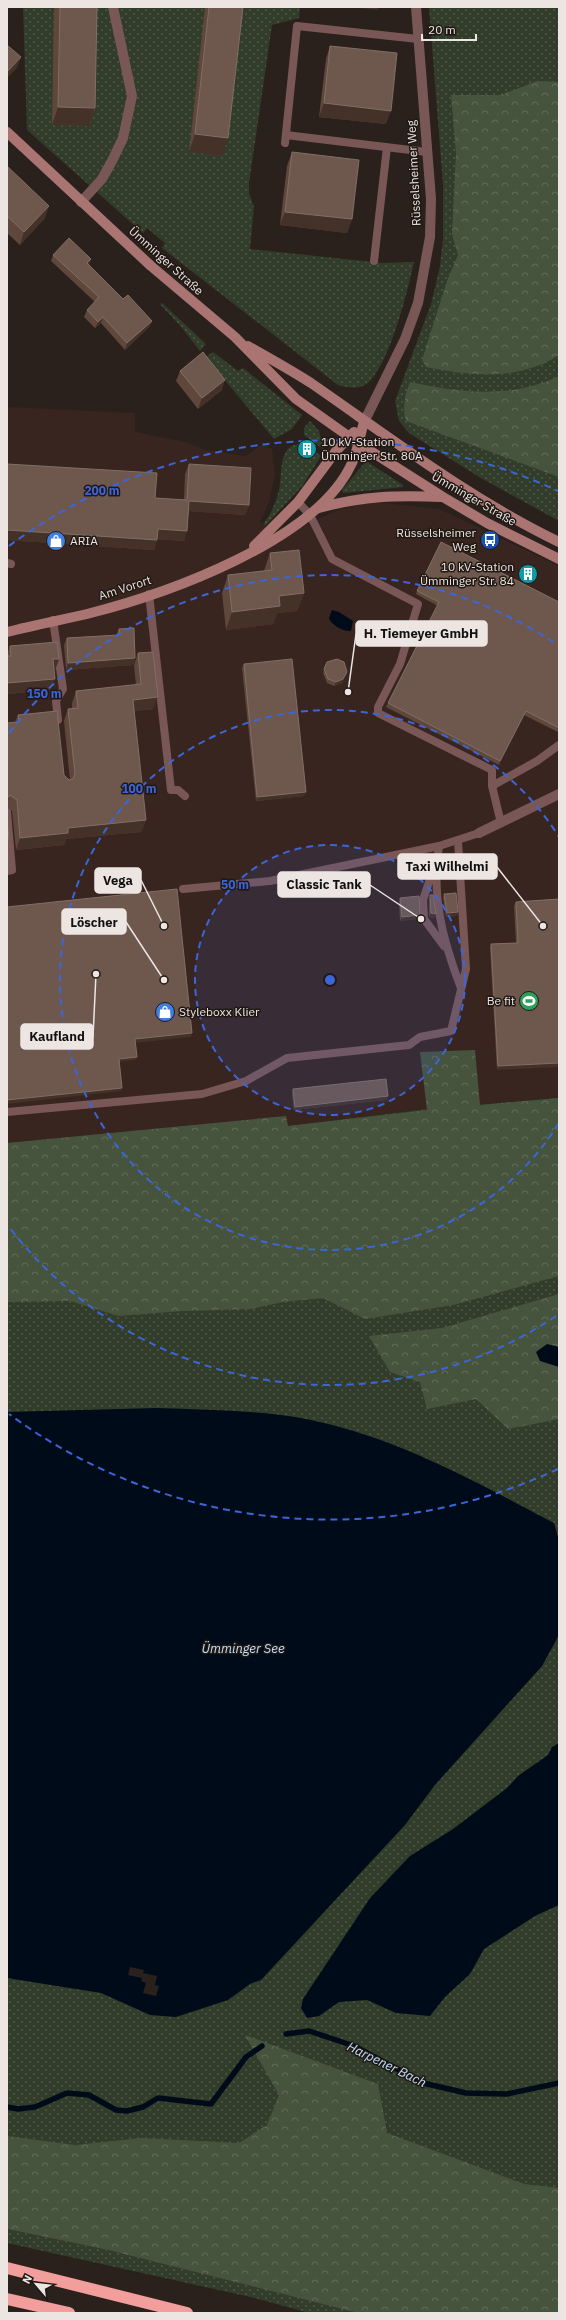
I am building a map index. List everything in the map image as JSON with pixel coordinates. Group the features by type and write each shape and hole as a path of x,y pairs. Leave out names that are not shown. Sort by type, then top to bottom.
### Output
{"highway":[{"path":"7,2268 187,2313"},
{"path":"7,2299 69,2313"}],"street":[{"path":"81,202 102,179 112,161 122,138 132,96 113,7"},
{"name":"Rüsselsheimer Weg","path":"364,422 405,339 418,303 424,274 430,217 427,152 416,7"},
{"name":"Ümminger Straße","path":"7,132 81,202 235,338 296,399 354,440 443,497 487,523 559,559"},
{"name":"Ümminger Straße","path":"235,338 310,383 364,422 443,475 530,528 559,542"},
{"path":"354,440 364,422"},
{"name":"Am Vorort","path":"246,555 298,502 354,440"},
{"name":"Am Vorort","path":"7,632 53,620 87,614 149,594 224,566 246,555 289,531 319,508 352,463 354,440"},
{"name":"Am Vorort","path":"319,508 363,497 387,495 443,497"},
{"path":"479,833 559,794"}],"lane":[{"path":"418,39 297,26 285,139 387,147 427,152"},
{"path":"374,261 387,147"},
{"path":"298,502 310,515 332,559 418,604 400,664 378,707 378,713 492,770 492,786 502,823"},
{"path":"149,594 171,790 178,790 185,796"},
{"path":"53,620 62,689 56,701 59,732"},
{"path":"492,786 537,761 559,745"},
{"path":"7,812 12,870 7,871"},
{"path":"183,889 270,881 439,846 479,833"},
{"path":"7,1112 202,1094 246,1081 287,1058 409,1045 420,1037 451,1031 466,969 458,841"},
{"path":"439,846 437,858 423,900 424,919 446,948"},
{"path":"437,858 438,899 446,948 461,988"}],"shaded area":[{"path":"7,407 135,413 135,432 189,443 205,450 245,456 263,444 272,449 275,474 269,502 260,522 265,526 275,545 309,523 340,509 375,502 439,509 559,566 559,1098 427,1109 288,1126 7,1150"}],"green space":[{"path":"23,7 300,7 299,18 272,25 249,183 249,193 254,207 250,249 382,263 414,262 403,307 385,357 378,371 367,384 359,387 346,387 338,385 162,248 165,243 147,228 143,233 27,130"},
{"path":"429,7 559,7 559,521 481,478 409,433 399,421 395,401 431,304 440,266 443,239 443,185"},
{"path":"537,81 559,82 559,355 528,369 511,373 460,373 426,367 422,360 447,281 458,255 452,234 456,153 451,95 501,95"},
{"path":"162,303 206,344 200,351 183,329 160,304"},
{"path":"213,352 238,371 243,368 302,415 292,429 274,439 208,360 206,357"},
{"path":"559,376 559,477 406,421 404,411 405,401 410,382 448,389 486,392 523,388"},
{"path":"310,421 319,431 324,450 304,435 304,428"},
{"path":"300,444 304,445 302,449 310,454 312,449 321,456 303,485 265,526 263,524 271,512 278,495 284,455 293,446"},
{"path":"366,461 403,485 403,487 343,493 342,490"},
{"path":"475,1050 480,1105 559,1098 559,1276 453,1305 365,1319 323,1298 283,1302 251,1309 182,1311 119,1316 70,1301 7,1302 7,1143 286,1116 288,1126 427,1110 420,1052"},
{"path":"559,1098 559,2311 7,2167 7,1150 288,1126 427,1109"},
{"path":"559,1294 559,1419 508,1429 476,1399 427,1409 420,1382 390,1372 369,1336 442,1328"},
{"path":"245,2035 378,2084 387,2133 524,2184 559,2188 559,2313 358,2313 108,2250 7,2229 7,2136 75,2145 142,2138 239,2143 267,2125 279,2095"},
{"path":"7,2229 108,2250 358,2313 309,2313 255,2298 7,2243"}],"water":[{"path":"332,610 339,612 353,621 351,631 341,629 330,621 329,618"},
{"path":"547,1344 559,1347 559,1367 540,1361 536,1352"},
{"name":"Ümminger See","path":"157,1408 273,1414 311,1420 375,1438 466,1477 554,1523 559,1540 559,1635 542,1666 435,1785 405,1825 261,1980 250,1984 228,2000 176,2017 150,2015 101,1993 7,1978 7,1412"},
{"path":"559,1743 559,1905 535,1916 484,1949 470,1974 445,1997 430,2016 396,2013 367,2000 339,2002 319,2016 307,2018 301,2008 303,1999 370,1898 410,1856 453,1829 507,1788 518,1776 548,1755 552,1747"}],"pier":[{"path":"130,1967 144,1970 143,1973 157,1976 155,1985 159,1986 156,1996 143,1993 146,1983 141,1981 142,1978 128,1975"}],"building":[{"path":"60,7 97,7 95,108 58,107"},
{"path":"209,7 243,7 228,138 195,134"},
{"path":"7,45 21,57 7,72"},
{"path":"330,46 397,53 391,111 324,103"},
{"path":"292,152 359,160 352,219 285,212"},
{"path":"7,166 49,206 24,232 7,216"},
{"path":"69,238 91,259 87,263 123,299 128,295 152,321 127,343 103,317 98,322 87,310 99,297 53,255"},
{"path":"203,352 225,380 202,398 180,371"},
{"path":"7,464 157,473 155,498 187,500 189,464 251,468 249,505 189,501 187,531 158,529 157,540 7,530"},
{"path":"441,542 559,602 559,728 526,711 500,761 388,703 439,602 417,591"},
{"path":"299,550 304,593 279,596 280,606 232,612 228,575 272,570 270,553"},
{"path":"134,628 135,658 68,663 67,638 119,635 119,629"},
{"path":"57,642 59,659 53,659 55,679 7,683 7,656 11,656 10,646"},
{"path":"153,652 158,697 133,700 146,820 68,828 68,833 20,838 17,800 10,795 7,799 7,723 19,722 18,715 57,711 64,775 69,780 73,779 75,774 68,709 78,708 76,691 141,684 138,653"},
{"path":"292,659 306,792 257,797 244,664"},
{"path":"337,659 344,662 347,672 343,679 336,682 328,679 324,669 327,662"},
{"path":"7,816 9,839 7,840"},
{"path":"177,889 192,1033 135,1039 137,1057 119,1059 122,1088 7,1100 7,907"},
{"path":"456,893 458,912 447,913 444,894"},
{"path":"430,895 433,895 436,914 431,913"},
{"path":"419,896 420,915 402,917 400,898"},
{"path":"559,899 559,1063 498,1066 491,944 518,943 516,902"},
{"path":"386,1079 388,1096 295,1107 293,1089"}],"waterway":[{"name":"Harpener Bach","path":"286,2034 309,2031 354,2046 423,2083 466,2093 507,2094 559,2083"},
{"name":"Harpener Bach","path":"7,2107 18,2109 35,2107 67,2093 89,2095 116,2110 127,2111 143,2107 158,2098 211,2104 246,2057 262,2046"}],"place":[{"name":"10 kV-Station Ümminger Str. 80A","path":"307,449"},
{"name":"Rüsselsheimer Weg","path":"490,540"},
{"name":"ARIA","path":"56,541"},
{"name":"10 kV-Station Ümminger Str. 84","path":"528,574"},
{"name":"H. Tiemeyer GmbH","path":"348,692"},
{"name":"Classic Tank","path":"421,919"},
{"name":"Vega","path":"164,926"},
{"name":"Taxi Wilhelmi","path":"543,926"},
{"name":"Kaufland","path":"96,974"},
{"name":"Löscher","path":"164,980"},
{"name":"Be fit","path":"529,1001"},
{"name":"Styleboxx Klier","path":"165,1012"}]}
